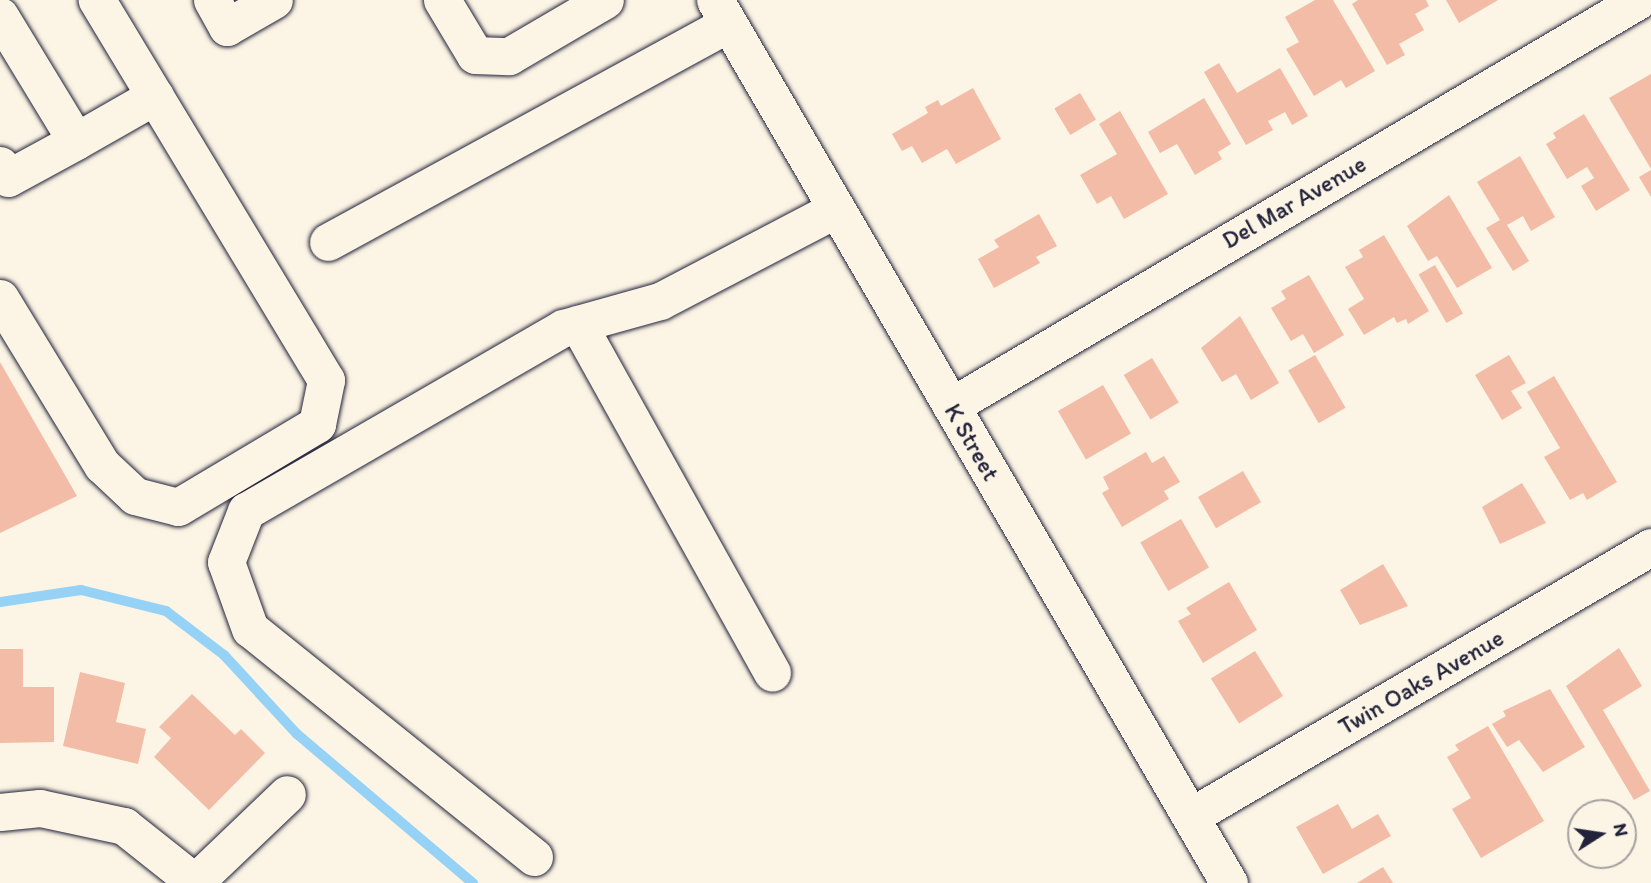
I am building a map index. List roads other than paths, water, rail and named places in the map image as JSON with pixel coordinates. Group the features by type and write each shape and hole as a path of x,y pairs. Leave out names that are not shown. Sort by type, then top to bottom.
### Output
{"street":[{"path":"0,298 102,465 135,496 178,506 317,424 326,380 97,0"},
{"path":"212,0 227,27 274,0"},
{"path":"442,0 475,55 509,56 605,0"},
{"name":"Del Mar Avenue","path":"951,405 1639,0"},
{"path":"328,242 722,12"},
{"name":"K Street","path":"722,12 1229,883"},
{"path":"0,16 76,141"},
{"path":"3,176 76,141 155,96"},
{"path":"534,858 250,629 226,562 246,510 563,328 660,301 836,209"},
{"path":"578,324 772,673"},
{"name":"Twin Oaks Avenue","path":"1191,817 1651,547"},
{"path":"0,812 40,807 124,826 195,883 287,794"}],"waterway":[{"path":"0,602 81,590 166,611 224,655 297,734 473,883"}]}
